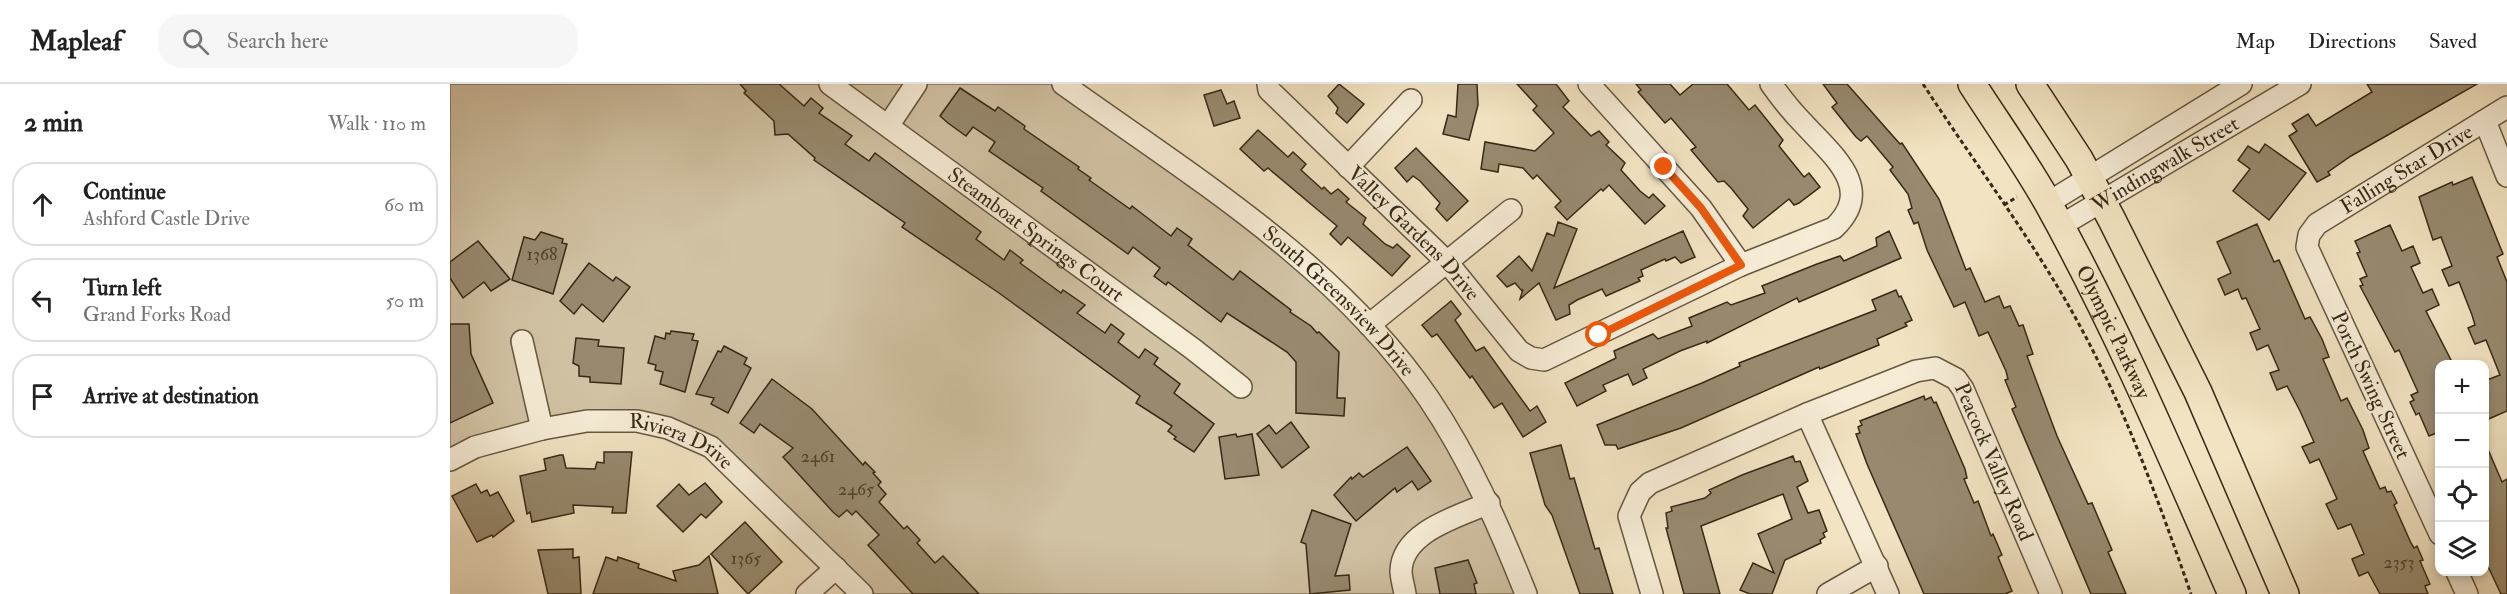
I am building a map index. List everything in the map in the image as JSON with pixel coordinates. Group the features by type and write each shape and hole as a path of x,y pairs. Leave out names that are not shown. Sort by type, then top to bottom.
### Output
{"main road":[{"name":"Olympic Parkway","path":"1972,84 2054,215 2155,418 2232,594"},
{"path":"2030,84 2096,189 2198,392 2285,594"}],"street":[{"name":"Steamboat Springs Court","path":"830,84 1193,349 1241,387"},
{"path":"888,126 916,84"},
{"name":"South Greensview Drive","path":"1063,84 1271,233 1323,279 1369,325 1429,399 1489,502 1526,594"},
{"name":"Valley Gardens Drive","path":"1268,84 1269,90 1303,125 1447,262 1519,351 1531,358 1544,360 1741,265 1834,228 1846,217 1852,198 1842,164 1802,123 1771,84"},
{"path":"1589,84 1701,208 1741,265"},
{"name":"Windingwalk Street","path":"2054,215 2096,189 2241,84"},
{"name":"Windingwalk Street","path":"2096,189 2300,84"},
{"path":"1348,167 1411,100"},
{"name":"Falling Star Drive","path":"2309,236 2316,224 2507,107"},
{"path":"2485,121 2507,176"},
{"path":"1369,325 1510,210"},
{"name":"Porch Swing Street","path":"2309,236 2307,247 2435,525"},
{"path":"522,341 542,429"},
{"name":"Peacock Valley Road","path":"1652,594 1629,516 1640,492 1650,483 1807,414 1916,371 1935,368 1956,379 1970,402 2051,594"},
{"path":"1807,414 1888,594"},
{"name":"Riviera Drive","path":"450,460 475,447 587,420 637,421 668,428 711,447 862,594"},
{"path":"1405,594 1401,570 1408,548 1425,532 1489,502"},
{"path":"1828,594 1877,566"},
{"path":"807,594 836,567"},
{"path":"2459,576 2467,594"}],"path":[{"path":"1923,84 2029,241 2090,344 2141,452 2192,594"},
{"path":"2004,205 2017,197"}],"shaded area":[{"path":"450,84 1064,84 1282,242 1428,399 1527,594 864,594 731,453 649,415 450,450"}],"building":[{"path":"740,84 779,84 804,106 811,98 823,108 819,113 852,136 845,144 869,161 875,153 981,232 976,239 1004,260 1010,250 1023,260 1020,263 1061,293 1063,290 1085,305 1077,313 1105,333 1111,324 1124,334 1118,342 1139,358 1145,349 1158,358 1154,364 1180,384 1174,393 1214,424 1194,452 1174,439 1176,437 1168,431 1172,426 1136,403 1140,396 999,293 902,227 905,223 814,160 815,158 788,134 775,135 774,121 744,93 746,91"},
{"path":"1339,84 1364,104 1347,123 1336,113 1338,108 1328,96"},
{"path":"1458,84 1477,84 1478,105 1469,140 1443,134 1448,115 1456,117"},
{"path":"1517,84 1556,84 1569,101 1563,107 1591,136 1599,131 1609,142 1606,145 1625,163 1621,170 1640,191 1649,198 1653,194 1665,206 1645,224 1609,185 1603,191 1601,189 1567,220 1555,207 1561,201 1537,175 1533,179 1523,168 1499,164 1498,172 1481,169 1485,142 1535,151 1554,133 1533,110 1537,106"},
{"path":"1636,84 1670,84 1680,95 1693,84 1727,84 1749,110 1755,105 1783,140 1779,146 1804,177 1809,173 1820,187 1794,205 1789,199 1753,228 1743,216 1748,209 1731,188 1724,181 1718,182 1691,150 1696,147 1671,118 1665,123 1638,92 1641,90"},
{"path":"1823,84 1847,84 1900,144 1902,143 1939,199 1966,270 1970,268 1985,302 1999,296 2004,308 2010,306 2019,326 2023,325 2033,354 2027,356 2057,436 2088,504 2092,503 2112,550 2108,552 2126,594 2091,594 2012,409 2016,407 2005,380 2008,379 2006,371 1988,332 1979,336 1965,302 1954,307 1927,250 1918,222 1914,224 1908,210 1912,208 1908,194 1890,170 1893,167 1867,136 1861,141 1856,137 1832,107 1837,103"},
{"path":"2367,84 2477,84 2351,156 2328,172 2330,175 2317,182 2289,136 2297,131 2292,124 2308,114 2316,126 2372,92"},
{"path":"960,88 995,111 998,107 1025,126 1024,129 1079,167 1078,169 1091,178 1089,180 1130,209 1132,206 1171,236 1177,228 1192,239 1188,245 1233,280 1240,271 1317,333 1319,332 1339,352 1337,398 1345,398 1344,416 1296,413 1296,362 1287,352 1227,313 1221,322 1168,282 1166,285 1154,276 1160,268 1133,247 1128,254 1041,191 1043,188 989,151 995,142 973,127 966,136 948,123 940,116"},
{"path":"1221,90 1227,104 1234,101 1240,118 1214,126 1204,95"},
{"path":"1258,130 1288,157 1293,152 1306,164 1301,170 1322,189 1324,187 1331,194 1338,189 1349,199 1346,202 1366,218 1363,224 1385,244 1393,248 1397,244 1410,256 1392,276 1348,237 1341,245 1330,234 1337,226 1268,168 1264,171 1240,149"},
{"path":"2265,144 2306,173 2269,220 2233,191 2250,169 2238,160 2248,146 2259,153"},
{"path":"1416,148 1468,201 1447,221 1436,209 1440,203 1420,181 1413,176 1407,182 1395,168"},
{"path":"2472,177 2503,254 2497,257 2507,282 2507,411 2489,419 2489,379 2500,375 2486,340 2475,344 2468,328 2475,325 2472,315 2459,282 2449,286 2442,270 2452,266 2441,237 2433,240 2419,197 2452,182 2453,185"},
{"path":"1558,222 1577,229 1554,288 1683,231 1695,257 1681,263 1675,257 1666,261 1665,259 1641,270 1643,276 1638,278 1640,281 1606,296 1602,289 1577,300 1569,305 1570,314 1556,320 1539,283 1520,299 1523,289 1522,291 1515,283 1507,287 1497,276 1519,256 1532,271 1547,233 1554,236"},
{"path":"2257,224 2274,262 2279,260 2305,319 2310,317 2322,339 2329,357 2323,359 2341,401 2347,398 2363,430 2369,448 2363,451 2380,489 2385,487 2387,492 2391,491 2397,503 2394,505 2411,543 2414,548 2417,546 2423,560 2420,561 2430,584 2425,586 2428,594 2380,594 2368,572 2359,576 2352,559 2364,554 2351,524 2338,529 2326,504 2337,499 2319,459 2310,463 2302,447 2314,442 2300,411 2287,386 2277,390 2270,373 2279,370 2268,345 2257,350 2250,333 2260,329 2246,298 2242,299 2238,289 2225,295 2218,279 2231,273 2217,242"},
{"path":"2390,225 2402,251 2413,246 2420,263 2411,267 2423,293 2432,289 2439,305 2426,311 2451,360 2435,360 2435,434 2429,436 2419,413 2416,415 2410,402 2414,400 2411,395 2418,392 2399,350 2395,352 2360,286 2363,285 2360,279 2367,276 2357,253 2360,252 2355,241"},
{"path":"1889,231 1901,258 1799,302 1797,298 1707,343 1707,341 1680,351 1643,369 1647,378 1633,385 1628,374 1603,385 1606,391 1577,406 1565,383 1616,358 1614,351 1653,334 1658,339 1692,326 1689,318 1727,302 1731,305 1765,293 1762,286 1817,264 1840,256 1844,261 1877,246 1876,238"},
{"path":"541,232 563,239 562,243 567,244 553,294 512,280 524,237 535,240"},
{"path":"478,241 510,279 491,291 484,282 463,298 450,278 450,262"},
{"path":"589,263 613,281 616,277 630,287 603,322 582,304 574,314 560,301"},
{"path":"1896,290 1912,320 1905,323 1907,326 1877,339 1879,345 1820,369 1819,367 1681,428 1618,449 1616,445 1605,445 1597,425 1702,383 1740,366 1739,363 1876,310 1872,300"},
{"path":"1451,301 1461,314 1455,320 1476,351 1484,347 1530,411 1537,406 1546,422 1523,437 1502,403 1494,408 1472,376 1470,378 1437,334 1432,337 1422,325"},
{"path":"450,324 469,324 471,354 493,403 450,423"},
{"path":"671,331 694,334 692,340 698,341 685,392 660,384 663,372 655,370 656,365 648,363 655,336 665,339 666,333 670,334"},
{"path":"576,338 599,340 598,346 624,348 621,384 590,382 590,377 579,376 579,366 573,363"},
{"path":"724,346 747,358 744,364 751,368 728,413 711,404 714,398 696,394 718,351 721,352"},
{"path":"772,379 812,409 863,465 865,462 875,472 873,473 881,482 878,485 886,494 879,502 904,529 907,526 920,540 917,543 935,563 943,556 979,594 913,594 868,545 879,535 856,511 852,515 847,510 839,517 783,457 793,448 760,424 754,433 740,423"},
{"path":"1924,396 1925,400 1931,397 1934,403 1936,402 1965,469 1967,478 1964,479 1974,503 1978,501 1991,536 1993,534 2002,555 1998,557 2012,591 2005,594 1924,594 1856,434 1860,433 1858,427 1862,425 1860,421"},
{"path":"1291,422 1309,447 1282,468 1257,434 1269,425 1276,434"},
{"path":"1236,434 1237,437 1252,434 1259,475 1225,479 1219,437"},
{"path":"1561,445 1570,479 1574,478 1595,549 1599,548 1613,594 1580,594 1552,515 1545,505 1530,453"},
{"path":"1407,447 1431,481 1418,490 1412,481 1397,492 1395,488 1356,521 1334,495 1351,477 1352,479 1359,473 1363,477"},
{"path":"604,452 632,452 626,513 612,513 613,507 573,505 574,513 532,522 530,512 527,514 520,476 546,470 544,459 560,455 563,455 566,468 595,469 597,462 604,463"},
{"path":"2489,452 2502,482 2507,479 2507,594 2501,594 2489,569"},
{"path":"1793,456 1795,462 1800,461 1808,481 1797,487 1808,513 1819,510 1827,531 1823,533 1825,537 1820,540 1821,543 1785,560 1772,594 1750,594 1740,590 1753,563 1774,573 1758,534 1792,519 1783,494 1701,526 1720,594 1684,594 1666,528 1668,528 1666,513 1672,511 1671,507 1705,498 1711,493 1709,490 1742,475"},
{"path":"705,483 722,502 706,518 701,514 683,532 657,506 679,484 689,495"},
{"path":"476,484 481,493 487,490 490,496 498,492 514,521 493,537 492,535 477,542 452,496"},
{"path":"1312,510 1351,524 1335,576 1349,575 1350,590 1310,594 1306,544 1301,542"},
{"path":"745,522 782,562 748,594 711,554"},
{"path":"573,549 573,558 579,557 581,594 548,594 538,550"},
{"path":"709,556 718,594 593,594 606,557 617,561 618,557 639,564 638,568 676,581 673,571 699,565"},
{"path":"1468,560 1477,583 1474,584 1476,594 1440,594 1435,568"}],"route":[{"path":"1599,335 1741,265 1701,208 1664,167"}]}
